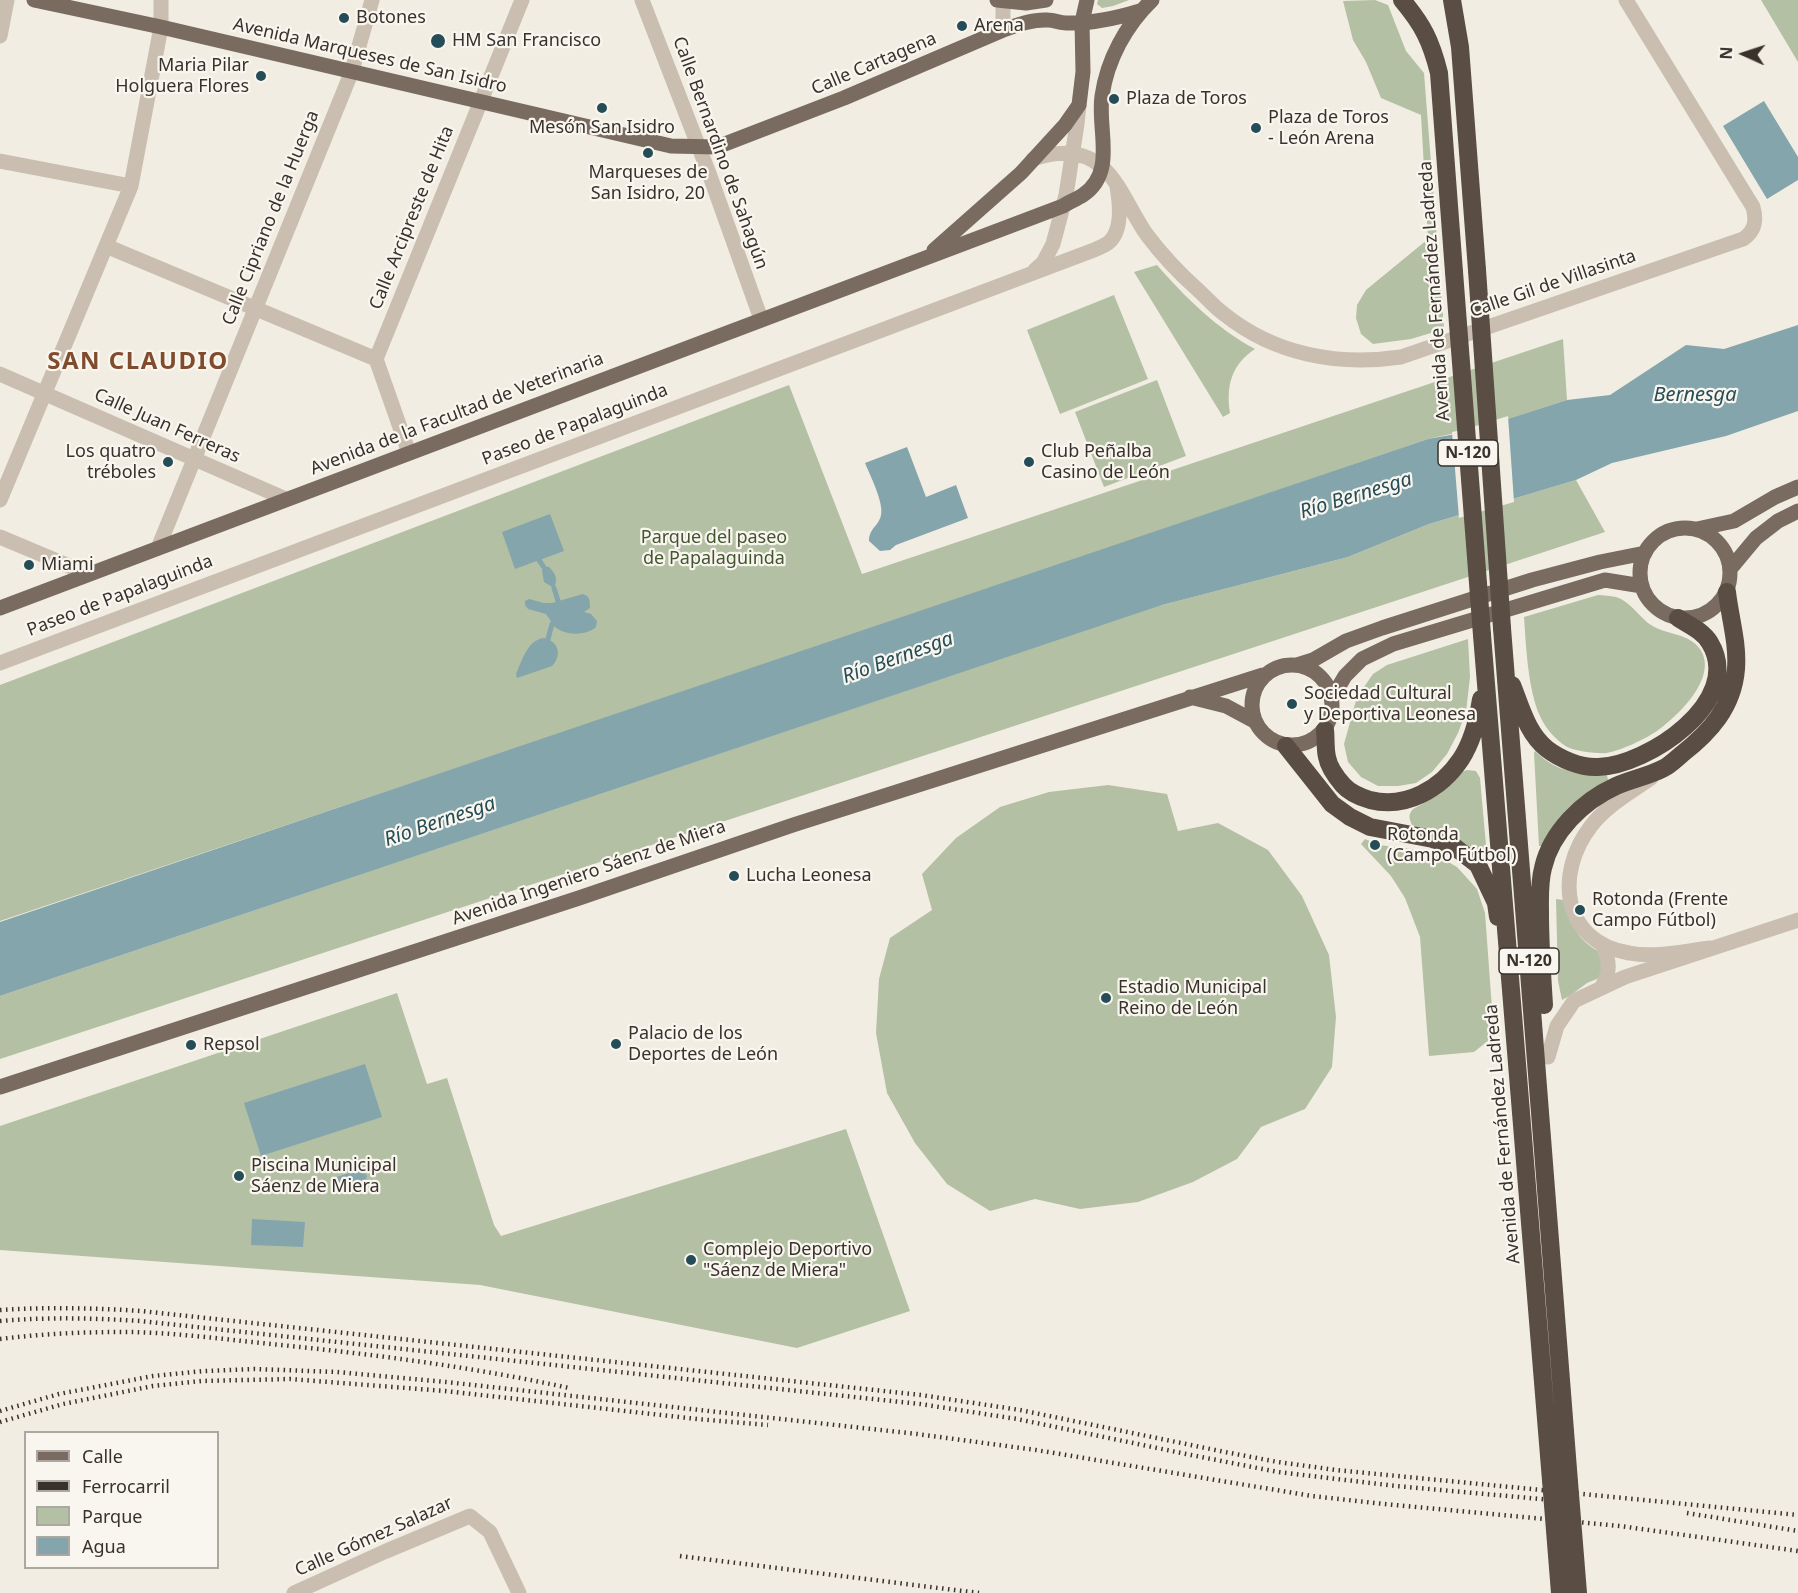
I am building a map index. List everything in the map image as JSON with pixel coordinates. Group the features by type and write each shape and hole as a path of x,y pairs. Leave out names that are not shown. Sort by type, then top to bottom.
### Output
{"highway":[{"name":"Avenida de Fernández Ladreda","path":"1402,0 1418,18 1427,35 1434,51 1439,73 1482,634 1518,1061 1560,1481 1578,1593"},
{"name":"Avenida de Fernández Ladreda","path":"1452,0 1460,47 1502,628 1552,1255 1560,1481 1560,1593"},
{"path":"1552,1255 1559,1203 1540,937 1540,894 1543,867 1558,833 1573,816 1615,786 1665,768 1706,734 1718,720 1727,704 1736,670 1736,654 1727,592"},
{"path":"1505,667 1531,732 1546,749 1586,766 1597,767 1620,763 1645,753 1678,733 1692,721 1711,695 1717,668 1710,643 1701,633 1678,618"},
{"path":"1325,730 1327,757 1334,775 1348,790 1361,798 1377,802 1400,802 1421,795 1434,788 1461,759 1479,717 1485,667"},
{"path":"1286,746 1332,804 1350,817 1370,827 1433,839 1456,848 1478,866 1496,903 1518,1061"}],"main road":[{"name":"Avenida Marqueses de San Isidro","path":"34,0 161,27 671,146 698,147"},
{"path":"1000,1 1026,3 1046,0"},
{"name":"Avenida de la Facultad de Veterinaria","path":"927,256 1021,173 1065,125 1079,105 1083,72 1082,22 1088,0"},
{"path":"1102,167 1104,147 1101,122 1102,97 1106,76 1123,37 1140,11 1152,0"},
{"name":"Calle Cartagena","path":"698,147 717,147 823,106 1023,23 1047,20 1066,23 1082,22 1119,17 1140,11"},
{"name":"Avenida de la Facultad de Veterinaria","path":"0,608 1063,206 1084,195 1096,181 1102,167"},
{"path":"1697,529 1709,535 1724,548 1731,568 1727,592 1717,606 1700,617 1678,618 1660,612 1647,598 1642,586 1640,569 1645,553 1664,532 1680,528 1697,529 1734,520 1798,487"},
{"path":"1731,568 1756,538 1778,521 1798,511"},
{"path":"1254,721 1251,705 1257,682 1275,667 1313,660 1346,642 1403,621 1532,580 1645,553"},
{"path":"1190,697 1226,706 1254,721 1268,737 1286,746 1304,743 1325,730 1331,717 1332,698 1345,676 1362,659 1393,644 1605,580 1642,586"},
{"path":"1297,664 1319,675 1332,698"},
{"name":"Avenida Ingeniero Sáenz de Miera","path":"0,1087 579,898 793,825 1263,675"}],"street":[{"path":"0,36 7,0"},
{"path":"0,500 131,186 161,27 161,0"},
{"name":"Calle Cipriano de la Huerga","path":"158,548 352,71 372,0"},
{"name":"Calle Arcipreste de Hita","path":"376,359 522,0"},
{"name":"Calle Bernardino de Sahagún","path":"642,0 710,176 761,319"},
{"name":"Calle Gil de Villasinta","path":"1102,167 1161,252 1224,314 1267,341 1306,354 1348,360 1401,357 1750,234 1755,224 1753,207 1626,0"},
{"path":"1000,1 1003,30"},
{"name":"Avenida de la Facultad de Veterinaria","path":"1030,274 1043,263 1053,244 1063,206 1079,105"},
{"path":"1033,159 1048,154 1072,153 1088,157 1102,167"},
{"path":"0,161 131,186"},
{"name":"Paseo de Papalaguinda","path":"0,663 1109,243 1115,234 1120,208 1117,187"},
{"path":"106,246 376,359 409,453"},
{"name":"Calle Juan Ferreras","path":"0,374 286,499"},
{"path":"0,537 87,574"},
{"path":"1665,768 1599,816 1586,832 1570,870 1569,889 1574,915 1590,937 1612,949 1628,953 1644,955 1710,948"},
{"path":"1548,1057 1557,1026 1574,1001 1625,977 1798,920"},
{"path":"1601,988 1608,977 1607,955 1602,944"},
{"name":"Calle Gómez Salazar","path":"294,1593 470,1516 490,1532 519,1593"}],"green space":[{"path":"1098,0 1129,0 1102,8 1097,4"},
{"path":"1375,0 1388,5 1406,51 1424,73 1444,329 1411,339 1373,344 1361,334 1356,318 1357,305 1366,290 1428,239 1421,115 1381,98 1366,62 1353,40 1343,1"},
{"path":"1761,0 1798,0 1798,62"},
{"path":"1157,265 1202,312 1227,332 1255,349 1235,369 1230,385 1230,413 1223,417 1134,272"},
{"path":"1114,295 1148,379 1060,414 1027,330"},
{"name":"Parque del paseo de Papalaguinda","path":"1563,339 1567,400 1483,427 1428,439 862,632 0,921 0,685 789,385 862,574"},
{"path":"1157,380 1186,456 1104,487 1075,412"},
{"path":"1576,480 1605,532 0,1059 0,996 1158,606 1348,557 1429,524"},
{"path":"1598,595 1621,599 1651,625 1690,640 1700,649 1704,660 1704,672 1694,695 1675,716 1646,737 1607,753 1592,753 1567,747 1551,733 1542,720 1530,681 1524,617"},
{"path":"1468,639 1470,677 1466,712 1447,754 1432,772 1416,783 1378,786 1361,777 1348,762 1344,744 1357,697 1373,674 1387,665"},
{"path":"1535,751 1560,768 1606,773 1609,782 1542,846 1539,846"},
{"path":"1476,771 1480,778 1486,845 1484,852 1478,857 1412,825 1410,818 1413,809 1440,794 1462,772"},
{"name":"Estadio Municipal Reino de León","path":"1108,785 1167,794 1178,831 1218,823 1268,850 1302,896 1329,955 1336,1017 1332,1067 1305,1109 1261,1127 1237,1159 1193,1182 1138,1202 1080,1209 1035,1199 990,1211 947,1184 915,1143 887,1093 876,1033 879,979 890,938 932,910 922,874 956,838 1000,807 1049,792"},
{"path":"1365,839 1379,845 1411,849 1438,856 1457,867 1477,889 1485,913 1494,1036 1474,1052 1429,1056 1420,937 1405,898 1391,876 1361,844"},
{"path":"1556,899 1563,900 1568,916 1581,937 1600,952 1604,976 1587,983 1562,1000 1558,981"},
{"name":"Piscina Municipal Sáenz de Miera","path":"397,993 427,1084 447,1078 494,1225 501,1236 846,1129 910,1311 797,1348 480,1285 0,1250 0,1126"}],"water":[{"path":"1764,101 1798,157 1798,180 1767,199 1723,126"},
{"name":"Bernesga","path":"1798,325 1798,411 1726,436 1612,463 1576,480 1429,524 1348,557 1162,605 0,996 0,922 1428,439 1467,432 1567,400 1610,395 1686,345 1724,349"},
{"path":"907,447 926,497 956,485 968,518 896,545 890,550 880,551 869,541 880,519 881,510 876,489 865,463"},
{"path":"550,514 564,551 515,569 502,532"},
{"path":"543,566 549,567 555,575 554,588 544,582"},
{"path":"583,594 588,597 590,603 590,608 584,612 591,614 597,621 596,627 587,632 563,632 554,626 546,614 528,609 525,605 525,601 529,599 552,603"},
{"path":"543,638 552,642 557,649 555,662 552,666 517,678 516,674 529,647"},
{"path":"365,1064 382,1117 261,1156 244,1103"},
{"path":"358,1170 363,1171 367,1176 364,1185 343,1192 332,1189 332,1182 337,1177"},
{"path":"252,1219 305,1222 303,1247 251,1245"}],"pier":[{"path":"1508,416 1514,502 1459,518 1452,432"}],"waterway":[{"path":"539,560 543,566"},
{"path":"554,588 558,601"},
{"path":"548,639 552,624"}],"railway":[{"path":"0,1310 70,1308 141,1311 921,1395 1020,1410 1225,1452 1336,1470 1798,1515"},
{"path":"0,1321 70,1318 140,1321 920,1404 1017,1419 1278,1472 1396,1486 1574,1502"},
{"path":"0,1339 91,1332 182,1335 425,1362 569,1388"},
{"path":"0,1411 59,1394 153,1376 255,1369 337,1372 917,1434 1036,1450 1312,1496 1620,1526 1798,1551"},
{"path":"0,1422 63,1404 153,1386 201,1381 290,1379 445,1391 768,1425"},
{"path":"1687,1513 1798,1531"},
{"path":"680,1556 979,1593"}],"place":[{"name":"Botones","path":"344,18"},
{"name":"Arena","path":"962,26"},
{"name":"HM San Francisco","path":"438,41"},
{"name":"Maria Pilar Holguera Flores","path":"261,76"},
{"name":"Plaza de Toros","path":"1114,99"},
{"name":"Mesón San Isidro","path":"602,108"},
{"name":"Plaza de Toros - León Arena","path":"1256,128"},
{"name":"Marqueses de San Isidro, 20","path":"648,153"},
{"name":"Los quatro tréboles","path":"168,462"},
{"name":"Club Peñalba Casino de León","path":"1029,462"},
{"name":"Miami","path":"29,565"},
{"name":"Sociedad Cultural y Deportiva Leonesa","path":"1292,704"},
{"name":"Rotonda (Campo Fútbol)","path":"1375,845"},
{"name":"Lucha Leonesa","path":"734,876"},
{"name":"Rotonda (Frente Campo Fútbol)","path":"1580,910"},
{"name":"Estadio Municipal Reino de León","path":"1106,998"},
{"name":"Palacio de los Deportes de León","path":"616,1044"},
{"name":"Repsol","path":"191,1045"},
{"name":"Piscina Municipal Sáenz de Miera","path":"239,1176"},
{"name":"Complejo Deportivo \"Sáenz de Miera\"","path":"691,1260"}],"district":[{"name":"SAN CLAUDIO","path":"138,362"}],"water label":[{"name":"Río Bernesga","path":"1356,496"},
{"name":"Río Bernesga","path":"898,658"},
{"name":"Río Bernesga","path":"440,822"}]}
